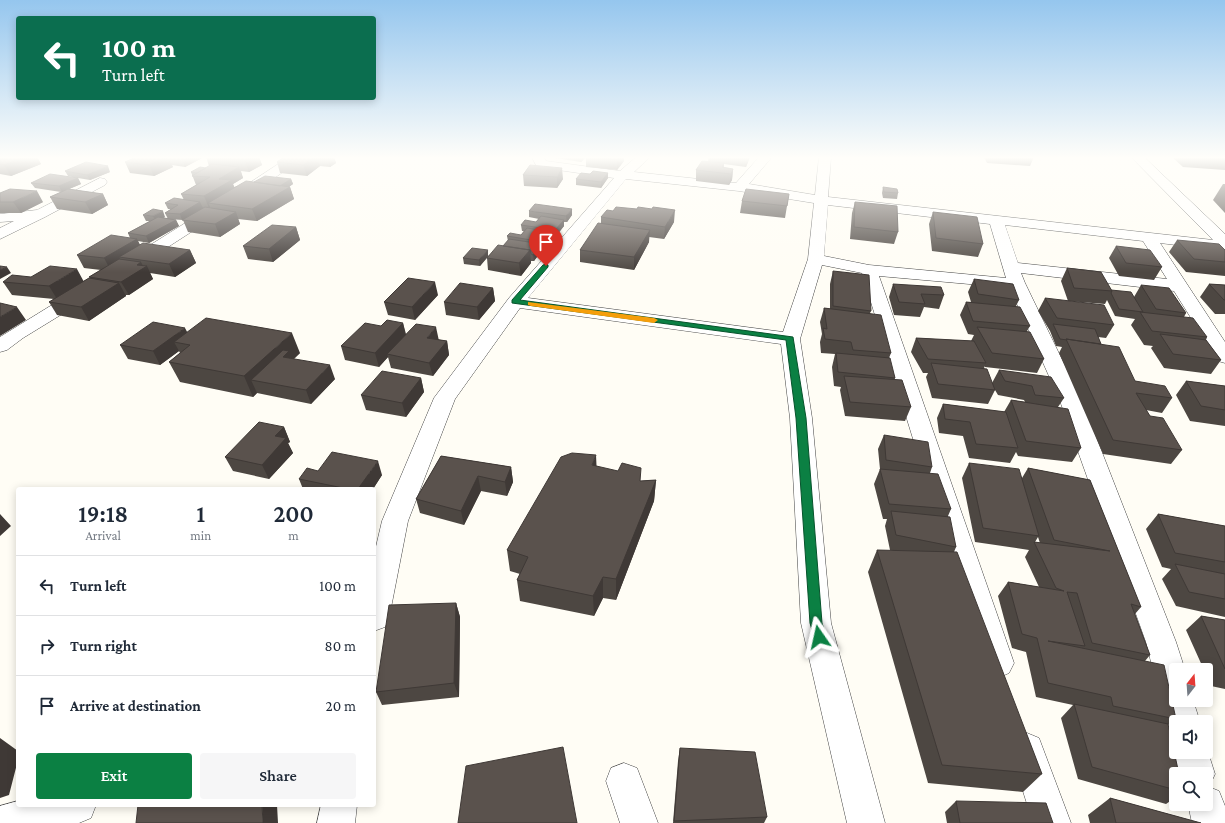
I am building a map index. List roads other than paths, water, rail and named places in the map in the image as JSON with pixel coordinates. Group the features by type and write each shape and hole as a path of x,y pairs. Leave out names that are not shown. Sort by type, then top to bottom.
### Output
{"street":[{"path":"0,234 75,195"},
{"path":"119,271 239,195"},
{"path":"376,609 395,521 445,398 515,302 606,195"},
{"path":"793,195 996,220 1225,245"},
{"path":"822,195 816,260 790,339 801,418 816,623 866,823"},
{"path":"1175,195 1225,245"},
{"path":"0,218 40,214"},
{"path":"996,220 1013,275 1071,400 1161,642 1169,671"},
{"path":"1148,237 1225,357"},
{"path":"816,260 869,270 1013,275 1180,286"},
{"path":"869,270 1005,682"},
{"path":"0,346 16,334 93,287"},
{"path":"515,302 790,339"},
{"path":"1020,727 1052,823"},
{"path":"624,781 639,823"},
{"path":"4,823 70,807"},
{"path":"336,823 339,807"},
{"path":"1208,811 1211,823"}]}
